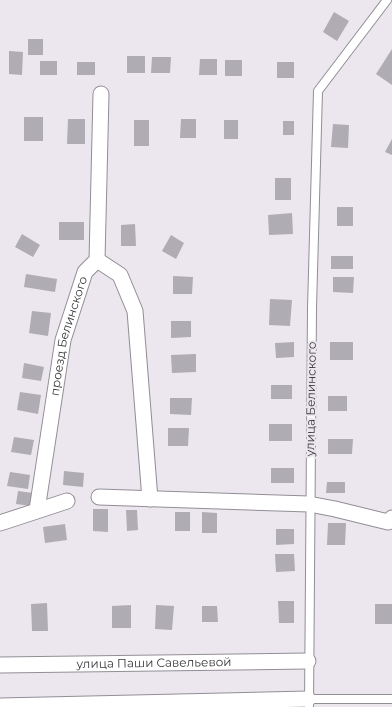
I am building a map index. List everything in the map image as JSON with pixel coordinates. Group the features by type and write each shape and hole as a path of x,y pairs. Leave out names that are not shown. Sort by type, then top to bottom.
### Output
{"street":[{"path":"101,94 97,260 120,275 135,311 150,499"},
{"name":"проезд Белинского","path":"37,510 63,340 85,272 97,260"},
{"path":"99,497 309,504 388,522 392,518"},
{"path":"0,523 67,501"},
{"name":"улица Паши Савельевой","path":"0,665 308,661"},
{"path":"0,706 309,703"}],"lane":[{"name":"улица Белинского","path":"309,703 309,504 312,308 318,91 387,0"},
{"path":"309,703 392,699"}],"building":[{"path":"334,12 349,21 337,41 323,32"},
{"path":"28,39 43,39 43,55 28,55"},
{"path":"392,49 392,85 376,74"},
{"path":"9,51 23,52 22,75 9,74"},
{"path":"127,56 145,56 145,73 127,73"},
{"path":"152,57 171,57 170,73 151,73"},
{"path":"200,59 217,59 217,75 199,75"},
{"path":"225,60 242,60 242,76 225,76"},
{"path":"40,61 57,61 57,75 40,75"},
{"path":"77,62 95,62 95,75 77,75"},
{"path":"277,62 294,62 294,78 277,78"},
{"path":"24,117 43,117 43,141 24,141"},
{"path":"68,119 85,119 85,144 67,144"},
{"path":"181,119 196,119 196,138 180,138"},
{"path":"134,120 149,120 149,146 134,146"},
{"path":"224,120 238,120 238,139 224,139"},
{"path":"283,121 294,121 294,135 283,135"},
{"path":"333,124 349,125 348,148 331,147"},
{"path":"392,139 392,155 385,152"},
{"path":"275,178 291,178 291,200 275,200"},
{"path":"337,207 353,207 353,226 337,226"},
{"path":"292,213 293,234 269,235 268,215"},
{"path":"59,222 84,222 84,240 59,240"},
{"path":"135,224 136,246 121,246 121,225"},
{"path":"22,234 40,245 33,257 15,247"},
{"path":"171,235 184,243 176,259 162,251"},
{"path":"331,256 353,256 353,269 331,269"},
{"path":"26,274 57,279 55,292 24,287"},
{"path":"173,276 193,277 192,294 173,294"},
{"path":"333,277 354,277 353,293 333,292"},
{"path":"270,299 292,300 290,326 269,325"},
{"path":"32,311 51,313 48,336 29,333"},
{"path":"171,321 191,321 191,337 171,338"},
{"path":"294,342 294,357 276,358 275,343"},
{"path":"330,342 353,342 353,360 330,360"},
{"path":"196,354 196,372 172,373 171,355"},
{"path":"24,363 44,367 41,381 22,378"},
{"path":"271,385 292,385 292,399 271,399"},
{"path":"20,392 41,395 38,414 17,410"},
{"path":"328,396 347,396 347,411 328,411"},
{"path":"170,398 192,398 191,415 170,414"},
{"path":"269,424 292,424 292,441 269,441"},
{"path":"168,428 189,428 188,446 168,446"},
{"path":"14,437 34,440 31,455 11,452"},
{"path":"328,439 353,439 352,454 328,454"},
{"path":"271,468 294,468 294,483 271,483"},
{"path":"64,471 84,473 83,487 63,485"},
{"path":"10,472 30,475 28,489 7,486"},
{"path":"327,482 345,482 345,493 326,493"},
{"path":"18,491 33,493 31,506 16,504"},
{"path":"93,509 108,509 108,532 93,531"},
{"path":"126,510 137,510 138,530 127,531"},
{"path":"175,512 190,512 190,531 175,531"},
{"path":"202,512 217,513 217,533 202,533"},
{"path":"328,523 346,523 345,545 327,545"},
{"path":"65,524 67,540 45,543 43,527"},
{"path":"276,529 294,529 294,544 276,545"},
{"path":"275,554 294,554 295,571 276,572"},
{"path":"278,601 294,601 294,623 279,623"},
{"path":"47,603 48,631 32,631 31,604"},
{"path":"375,604 392,604 392,624 375,624"},
{"path":"131,605 131,628 112,628 112,606"},
{"path":"156,605 174,606 172,630 155,629"},
{"path":"202,606 217,606 218,622 202,622"}]}
